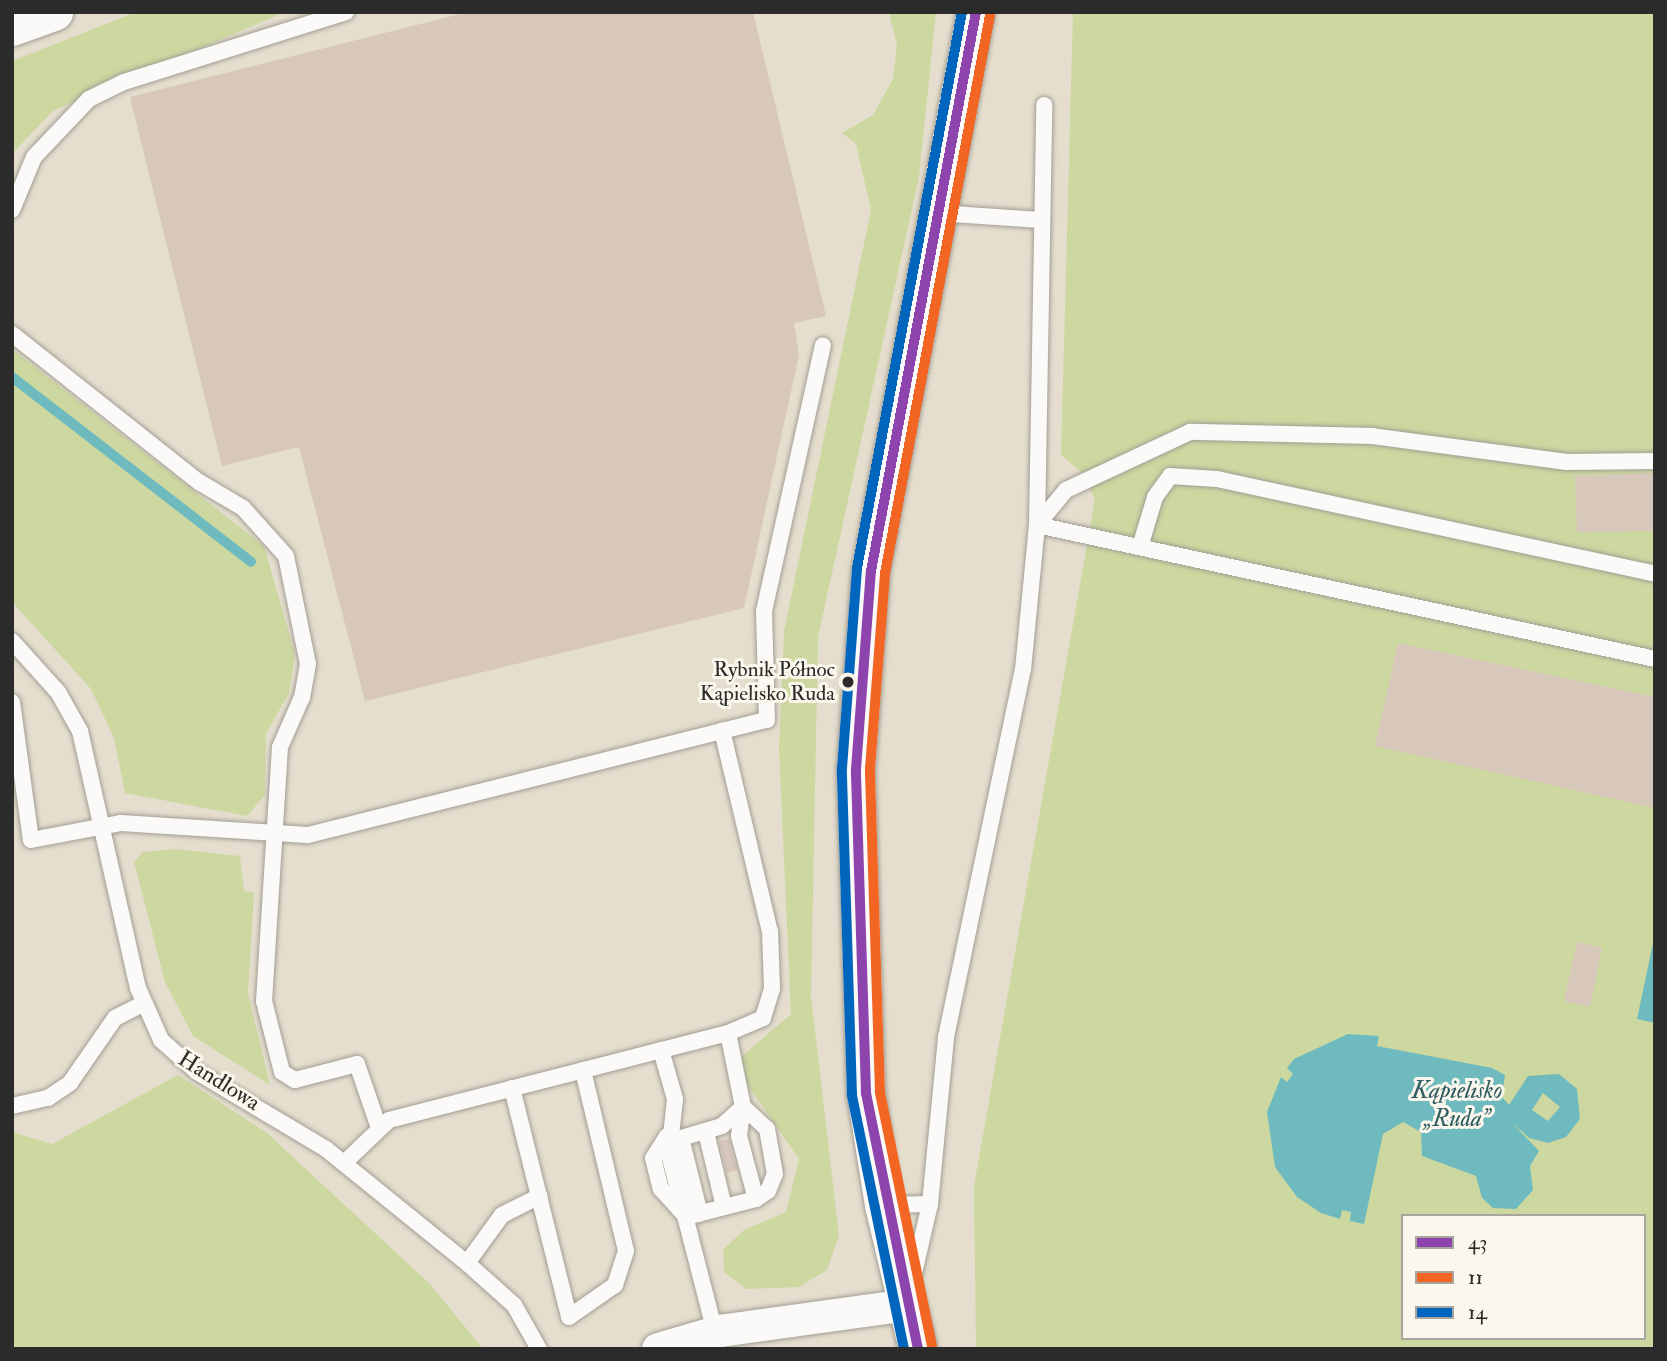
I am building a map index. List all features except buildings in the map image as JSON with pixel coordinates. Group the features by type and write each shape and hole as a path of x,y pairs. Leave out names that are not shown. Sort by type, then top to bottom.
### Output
{"main road":[{"path":"12,27 54,12"},
{"path":"918,1349 884,1205 858,984 862,644 976,12"}],"street":[{"path":"658,1349 715,1332 907,1305"}],"lane":[{"path":"12,210 34,157 89,99 124,82 346,12"},
{"path":"907,1305 930,1204 946,1037 1023,670 1037,525 1044,105"},
{"path":"938,213 1040,220"},
{"path":"12,334 199,482 243,508 286,556 308,664 302,698 280,747 263,983 282,1072 295,1080 357,1064 379,1128"},
{"path":"12,702 31,840 105,825 308,835 767,720 760,644 764,611 823,345"},
{"path":"1037,525 1066,490 1191,432 1373,436 1567,463 1655,461"},
{"path":"1140,547 1154,498 1170,476 1217,478 1655,573"},
{"path":"1037,525 1655,659"},
{"name":"Handlowa","path":"12,641 71,710 105,825 142,1004 161,1040 181,1060 345,1163 514,1305 539,1349"},
{"path":"345,1163 379,1128 512,1088 728,1033 763,1018 772,988 765,904 722,731"},
{"path":"12,1106 29,1105 70,1083 115,1018 142,1004"},
{"path":"728,1033 743,1107 739,1136 756,1199"},
{"path":"661,1050 675,1099 667,1136 693,1215"},
{"path":"512,1088 569,1317 615,1285 626,1251 583,1070"},
{"path":"715,1332 681,1138 706,1132 743,1107"},
{"path":"693,1215 756,1199 773,1182 774,1161 767,1129 743,1107"},
{"path":"706,1132 724,1207"},
{"path":"467,1263 502,1215 540,1196"},
{"path":"884,1205 930,1204"}],"green space":[{"path":"136,12 285,12 53,111 12,154 12,61"},
{"path":"889,12 936,12 919,177 818,637 811,996 839,1236 827,1270 799,1287 746,1289 724,1272 723,1250 744,1230 786,1212 799,1159 733,1064 791,1014 779,748 784,631 871,210 856,144 842,133 873,115 893,79 897,45"},
{"path":"1073,12 1655,12 1655,1349 976,1349 974,1186 1095,499 1080,471 1061,455"},
{"path":"12,349 264,546 295,654 289,693 266,734 265,795 247,816 125,793 114,738 91,689 12,602"},
{"path":"176,849 240,856 244,891 254,893 248,993 270,1085 193,1036 165,982 134,862 143,852"},
{"path":"178,1075 267,1133 430,1284 483,1349 12,1349 12,1132 52,1144"}],"water":[{"path":"1655,934 1655,1023 1637,1019"},
{"name":"Kąpielisko „Ruda”","path":"1348,1034 1379,1036 1377,1046 1492,1068 1505,1075 1502,1097 1509,1105 1528,1076 1559,1074 1577,1089 1580,1119 1566,1137 1548,1143 1529,1138 1512,1123 1539,1151 1530,1166 1533,1190 1516,1209 1493,1208 1482,1198 1476,1176 1422,1156 1421,1132 1403,1122 1383,1134 1364,1224 1350,1221 1351,1212 1342,1210 1340,1219 1321,1213 1297,1197 1275,1167 1267,1112 1281,1077 1287,1082 1293,1074 1287,1068 1294,1059","holes":["1543,1093 1560,1107 1548,1121 1532,1110"]}],"waterway":[{"path":"12,377 251,562"}],"transit line":[{"name":"14","path":"904,1349 852,1095 842,768 857,568 962,12"},
{"name":"43","path":"918,1349 866,1093 856,769 871,571 976,12"},
{"name":"11","path":"932,1346 880,1092 870,769 885,573 990,15"}],"place":[{"name":"Rybnik Północ Kąpielisko Ruda","path":"848,682"}]}
